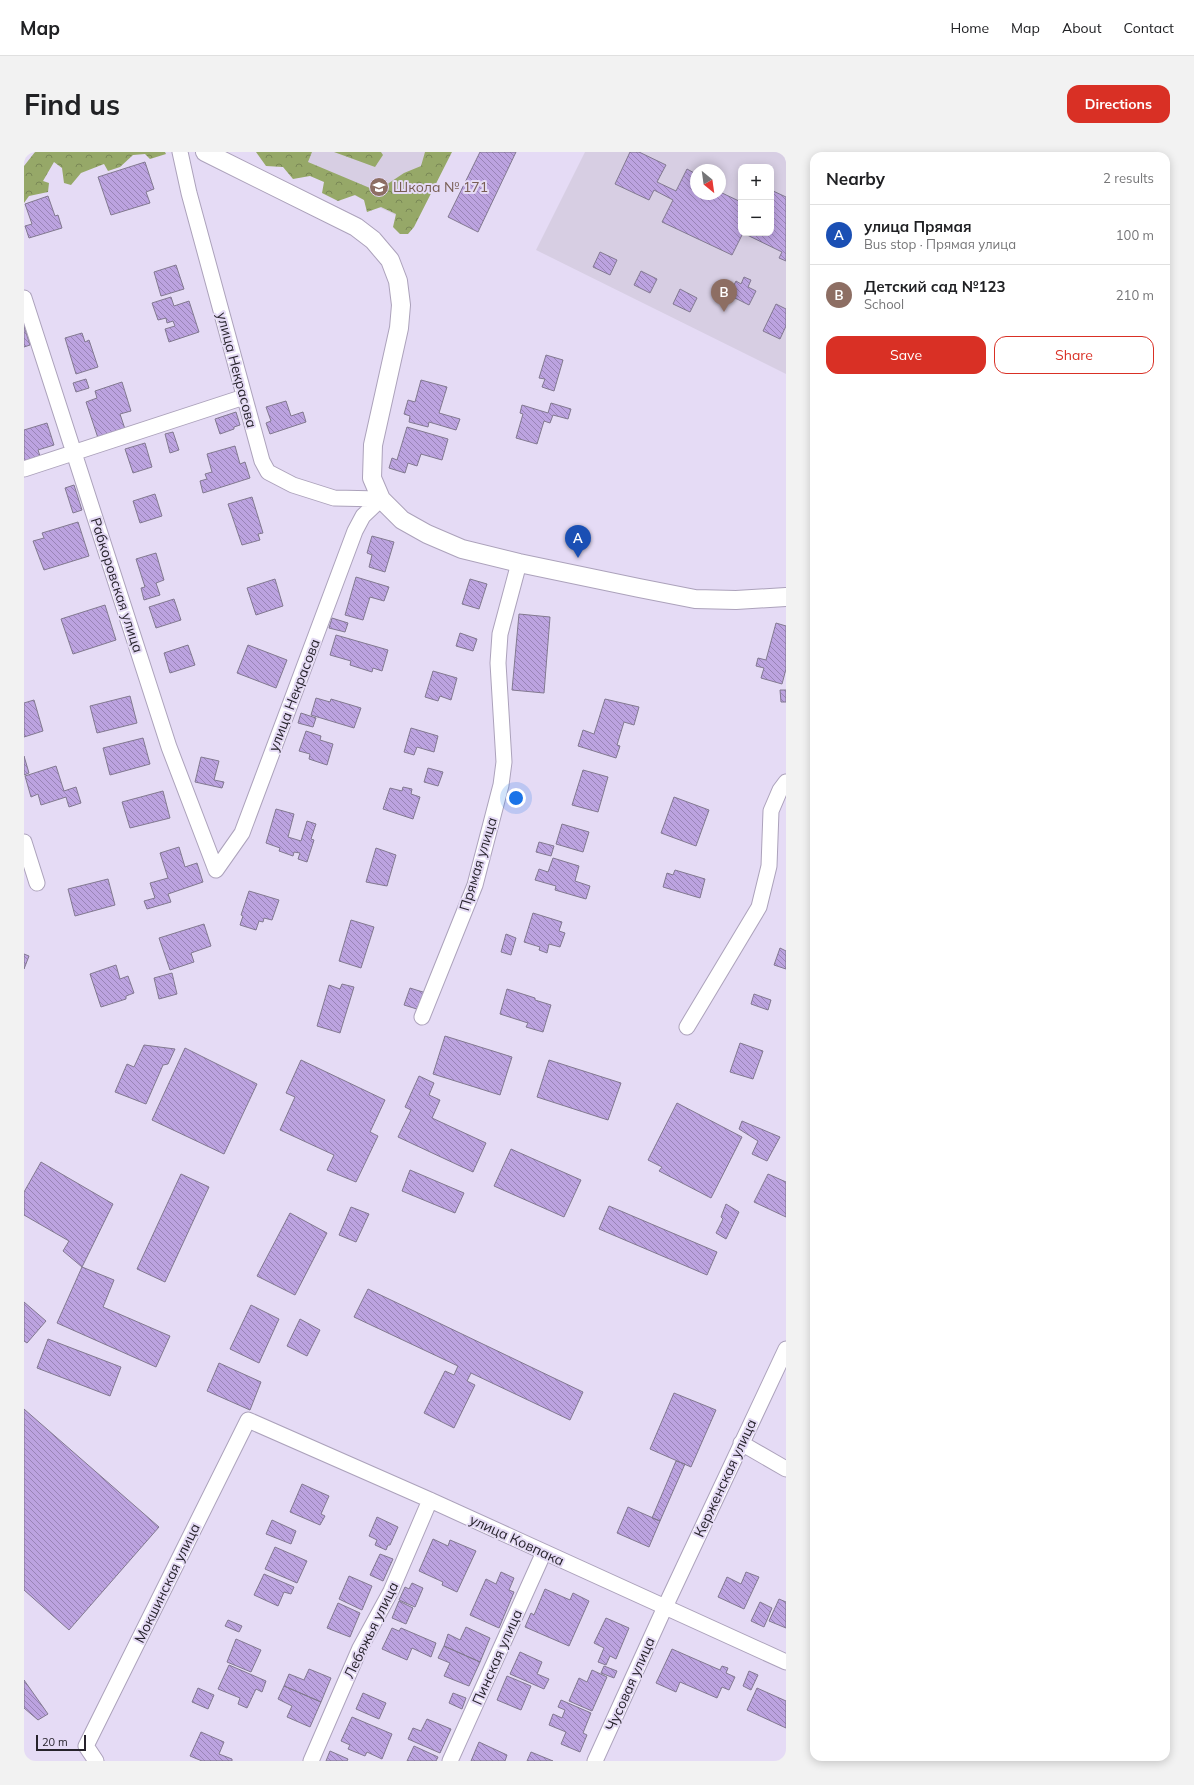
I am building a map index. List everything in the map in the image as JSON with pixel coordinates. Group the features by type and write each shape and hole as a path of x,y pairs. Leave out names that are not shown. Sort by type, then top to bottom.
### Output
{"street":[{"name":"улица Некрасова","path":"180,152 189,193 244,397 262,461 268,472 293,485 334,498 381,499"},
{"path":"205,152 356,227 373,240 390,260 398,281 401,305 399,328 373,445 372,478 381,499 402,520 427,534 462,549 519,564 695,599 736,600 786,597"},
{"name":"Рабкоровская улица","path":"24,298 75,451 169,748 216,870"},
{"path":"24,469 75,451 244,397"},
{"name":"улица Некрасова","path":"216,870 242,833 355,531 363,516 381,499"},
{"name":"Прямая улица","path":"422,1017 475,885 501,785 504,762 498,663 500,634 519,564"},
{"path":"687,1027 759,907 769,866 771,811 780,790 786,782"},
{"path":"24,842 38,883"},
{"name":"Керженская улица","path":"665,1607 786,1349"},
{"name":"улица Ковпака","path":"248,1420 430,1500 786,1662"},
{"name":"Мокшинская улица","path":"96,1761 86,1746 248,1420"},
{"path":"741,1443 786,1469"},
{"name":"Лебяжья улица","path":"311,1761 360,1648 391,1591 430,1500"},
{"name":"Пинская улица","path":"450,1761 544,1552"},
{"name":"Чусовая улица","path":"595,1761 665,1607"}],"shaded area":[{"name":"Школа № 171","path":"264,152 431,152 410,222"},
{"path":"585,152 786,152 786,374 536,250"}],"green space":[{"path":"35,152 165,152 166,154 150,159 145,154 133,155 120,167 108,171 104,164 81,173 71,185 64,183 62,168 54,162 43,181 49,183 48,192 29,196 24,203 24,166"},
{"path":"256,152 312,152 308,162 377,191 404,173 421,166 425,152 452,152 414,227 408,234 400,234 393,227 396,214 381,207 367,212 364,200 355,195 338,201 322,193 324,182 310,176 293,179 283,167 266,166"},
{"path":"334,152 381,152 383,155 375,167"}],"building":[{"path":"480,152 516,152 478,232 448,217"},
{"path":"630,152 639,152 666,165 657,182 676,191 687,169 690,171 690,200 726,200 726,195 738,201 738,236 742,236 732,255 662,222 673,200 654,190 649,200 615,184"},
{"path":"145,162 154,189 146,192 150,203 111,215 98,177"},
{"path":"774,191 786,197 786,261 779,258 782,252 749,236 774,236"},
{"path":"48,196 55,216 58,215 62,228 29,238 25,226 32,224 25,204"},
{"path":"600,252 617,260 610,275 593,267"},
{"path":"176,265 184,289 161,296 154,272"},
{"path":"641,271 657,279 650,293 634,285"},
{"path":"744,277 751,280 748,287 756,291 749,305 729,295 736,281 741,284"},
{"path":"680,289 697,298 690,312 673,304"},
{"path":"171,297 174,306 189,301 199,332 169,342 165,329 175,326 173,321 167,323 166,318 158,320 152,303"},
{"path":"776,304 786,309 786,326 780,339 763,331"},
{"path":"24,326 30,345 24,347"},
{"path":"82,333 85,342 89,340 98,367 76,374 65,338"},
{"path":"546,355 563,360 554,391 542,387 545,379 539,378"},
{"path":"86,379 89,388 76,392 73,383"},
{"path":"421,380 447,387 439,413 460,419 456,430 429,422 428,427 409,422 410,416 404,414 408,400 415,402"},
{"path":"122,382 131,411 120,414 125,429 98,438 86,402 97,398 95,391"},
{"path":"286,401 291,416 303,412 306,422 270,434 266,423 271,421 266,407"},
{"path":"551,403 571,409 568,419 553,415 550,423 544,421 537,444 516,438 523,414 520,413 522,405 548,413"},
{"path":"236,412 240,425 220,434 215,419"},
{"path":"47,423 54,445 38,450 41,459 24,464 24,430"},
{"path":"407,427 448,439 442,460 421,454 417,466 408,463 405,473 389,468 392,458 397,460"},
{"path":"173,432 179,450 170,453 165,434"},
{"path":"145,443 152,467 133,473 125,449"},
{"path":"235,446 240,464 245,462 250,478 203,493 200,481 207,479 205,474 212,472 207,454"},
{"path":"74,485 82,510 73,513 65,488"},
{"path":"155,494 162,516 140,523 133,501"},
{"path":"252,497 263,533 258,534 260,540 242,545 228,504"},
{"path":"78,522 89,556 44,570 33,541 44,538 42,533"},
{"path":"372,536 394,542 385,572 369,567 372,555 367,553"},
{"path":"156,553 164,580 156,583 160,595 144,600 141,588 145,587 136,559"},
{"path":"356,577 389,587 384,601 370,597 363,620 345,615"},
{"path":"275,579 283,606 256,615 247,588"},
{"path":"470,579 487,584 479,609 462,604"},
{"path":"174,599 181,620 156,628 149,607"},
{"path":"105,605 116,640 73,654 61,619"},
{"path":"519,614 550,617 544,693 512,690"},
{"path":"332,618 348,623 345,632 329,628"},
{"path":"776,623 786,626 786,669 782,684 761,678 764,668 756,666 758,658 766,660"},
{"path":"460,633 477,639 473,651 456,646"},
{"path":"336,635 388,650 382,671 373,668 372,672 350,665 351,661 330,655"},
{"path":"188,645 195,665 170,673 164,653"},
{"path":"248,645 287,660 276,688 237,673"},
{"path":"433,671 457,678 451,700 440,696 438,701 425,697"},
{"path":"780,690 786,690 786,702 781,702"},
{"path":"130,696 137,723 97,733 90,706"},
{"path":"316,698 330,702 331,699 361,708 354,728 311,715"},
{"path":"605,699 639,707 634,725 624,722 617,745 620,746 616,758 578,746 583,730 594,734"},
{"path":"34,700 43,731 24,737 24,703"},
{"path":"301,713 316,718 313,727 298,723"},
{"path":"411,728 438,736 434,752 417,747 414,755 404,752"},
{"path":"306,731 321,736 320,740 333,744 327,765 309,759 310,754 299,751"},
{"path":"143,738 150,764 110,775 103,748"},
{"path":"24,756 29,773 24,775"},
{"path":"201,757 219,761 214,780 224,782 222,788 195,782"},
{"path":"56,766 64,791 76,787 81,803 69,807 66,797 41,805 38,794 31,797 25,776"},
{"path":"428,768 443,772 438,786 424,782"},
{"path":"583,770 608,777 598,812 572,805"},
{"path":"403,787 412,789 411,794 420,797 413,819 383,809 390,788 402,791"},
{"path":"163,791 170,818 130,828 122,802"},
{"path":"674,797 709,810 696,846 661,833"},
{"path":"276,809 294,814 288,837 301,841 307,821 316,824 311,839 314,840 307,862 298,859 300,853 294,852 293,856 279,851 280,848 266,843"},
{"path":"562,824 589,832 583,852 556,844"},
{"path":"539,842 554,846 551,856 536,852"},
{"path":"179,847 185,867 197,863 203,882 168,894 171,902 147,909 144,901 155,898 150,883 168,878 160,853"},
{"path":"376,848 396,855 387,886 366,882"},
{"path":"553,858 579,866 575,881 590,886 586,899 555,890 556,886 535,880 539,869 548,872"},
{"path":"675,870 705,879 700,898 663,887 667,873 673,875"},
{"path":"108,879 115,905 75,916 68,889"},
{"path":"249,891 279,900 272,920 264,918 263,922 259,921 256,930 240,925 243,916 241,915"},
{"path":"533,913 562,922 559,931 565,933 560,947 549,944 547,953 539,950 540,947 524,942"},
{"path":"351,920 374,927 361,968 339,961"},
{"path":"204,924 211,946 191,953 194,962 170,970 159,938"},
{"path":"506,934 516,938 511,955 501,952"},
{"path":"780,948 786,951 786,969 774,965"},
{"path":"24,954 29,956 24,969"},
{"path":"116,965 120,979 128,976 134,993 126,996 126,999 101,1007 90,974"},
{"path":"172,973 177,994 159,999 154,978"},
{"path":"342,984 354,987 340,1033 317,1026 329,985 340,989"},
{"path":"410,988 426,993 420,1010 404,1005"},
{"path":"507,989 551,1005 543,1032 526,1027 528,1023 500,1014"},
{"path":"754,994 771,1000 768,1010 751,1004"},
{"path":"445,1036 512,1057 500,1095 433,1074"},
{"path":"740,1043 763,1051 753,1079 730,1072"},
{"path":"144,1045 175,1049 168,1064 163,1065 146,1104 115,1092 127,1064 134,1067"},
{"path":"185,1048 257,1084 224,1154 152,1120"},
{"path":"301,1060 385,1100 370,1132 378,1136 356,1182 327,1170 334,1155 280,1130 295,1097 286,1093"},
{"path":"549,1060 621,1083 608,1120 537,1097"},
{"path":"419,1076 434,1083 429,1095 440,1100 432,1118 486,1143 473,1172 398,1137 411,1110 405,1107"},
{"path":"677,1103 742,1137 711,1198 659,1171 662,1167 648,1160"},
{"path":"742,1121 780,1137 767,1161 752,1154 758,1141 739,1129"},
{"path":"511,1149 581,1180 564,1217 494,1186"},
{"path":"41,1162 113,1204 82,1267 63,1251 69,1241 24,1215 24,1192"},
{"path":"410,1170 464,1193 455,1213 402,1191"},
{"path":"181,1174 209,1187 165,1282 137,1269"},
{"path":"768,1174 786,1182 786,1217 754,1202"},
{"path":"726,1204 739,1212 726,1239 716,1233 723,1219 721,1217"},
{"path":"609,1206 717,1252 707,1275 599,1229"},
{"path":"351,1207 369,1214 356,1242 339,1235"},
{"path":"290,1213 327,1233 295,1295 257,1276"},
{"path":"82,1267 114,1280 103,1307 170,1336 156,1367 57,1323"},
{"path":"368,1289 583,1392 570,1420 471,1373 467,1381 475,1385 454,1428 424,1413 445,1371 454,1375 458,1366 354,1317"},
{"path":"24,1302 46,1321 27,1343 24,1341"},
{"path":"251,1305 279,1319 259,1363 230,1349"},
{"path":"300,1319 320,1330 307,1356 287,1346"},
{"path":"48,1339 121,1367 110,1396 37,1368"},
{"path":"219,1363 261,1382 250,1410 207,1391"},
{"path":"674,1393 716,1410 691,1467 650,1449"},
{"path":"24,1409 159,1527 69,1630 24,1590"},
{"path":"676,1461 685,1464 660,1521 652,1518"},
{"path":"302,1484 329,1496 321,1514 325,1516 320,1525 290,1512"},
{"path":"628,1507 660,1521 649,1547 617,1533"},
{"path":"377,1517 398,1527 390,1545 388,1545 386,1550 375,1545 377,1540 369,1536"},
{"path":"272,1520 296,1531 291,1544 266,1534"},
{"path":"433,1539 448,1546 450,1540 476,1551 457,1592 442,1585 443,1582 419,1571"},
{"path":"275,1547 307,1561 297,1583 265,1569"},
{"path":"380,1554 393,1559 383,1581 370,1575"},
{"path":"501,1572 514,1578 509,1590 514,1592 499,1628 470,1615 486,1579 496,1584"},
{"path":"746,1572 759,1577 744,1609 718,1597 727,1577 741,1584"},
{"path":"264,1574 294,1587 291,1594 284,1592 278,1606 254,1595"},
{"path":"349,1576 372,1586 362,1610 339,1599"},
{"path":"412,1583 423,1588 415,1607 399,1600 405,1587 409,1589"},
{"path":"545,1589 570,1600 573,1593 589,1601 569,1646 525,1627 531,1613 534,1615"},
{"path":"779,1599 786,1602 786,1628 769,1621"},
{"path":"399,1601 413,1608 406,1624 392,1618"},
{"path":"760,1602 772,1608 764,1627 751,1621"},
{"path":"338,1603 360,1613 350,1637 327,1628"},
{"path":"606,1618 629,1628 616,1659 610,1656 606,1665 598,1662 604,1648 594,1643"},
{"path":"228,1620 242,1626 239,1632 225,1626"},
{"path":"466,1627 490,1638 480,1662 444,1646 448,1634 460,1640"},
{"path":"392,1628 399,1631 401,1628 436,1643 431,1657 412,1648 407,1660 382,1649"},
{"path":"236,1639 261,1650 251,1672 227,1662"},
{"path":"444,1646 480,1662 469,1686 444,1676 450,1663 438,1658"},
{"path":"672,1649 720,1670 722,1666 728,1668 726,1673 735,1677 729,1690 722,1687 717,1698 680,1682 676,1692 656,1683"},
{"path":"520,1652 542,1662 537,1674 549,1679 544,1689 510,1674"},
{"path":"229,1665 266,1681 262,1692 256,1689 247,1708 238,1704 240,1698 218,1689"},
{"path":"604,1666 617,1671 614,1678 601,1673"},
{"path":"309,1669 331,1678 321,1702 284,1686 289,1674 304,1680"},
{"path":"592,1670 607,1677 592,1711 569,1701 579,1678 587,1682"},
{"path":"749,1671 758,1675 751,1690 743,1686"},
{"path":"507,1676 531,1686 521,1710 497,1700"},
{"path":"24,1680 48,1714 38,1720 24,1708"},
{"path":"284,1686 321,1702 310,1727 287,1717 292,1706 278,1699"},
{"path":"198,1688 214,1695 208,1709 192,1702"},
{"path":"757,1688 786,1701 786,1728 747,1710"},
{"path":"363,1693 386,1703 379,1719 356,1709"},
{"path":"453,1693 466,1698 462,1709 449,1703"},
{"path":"561,1700 591,1713 583,1733 587,1735 580,1752 561,1744 566,1732 549,1725 553,1714 562,1718 565,1710 558,1707"},
{"path":"352,1717 392,1734 382,1759 367,1752 365,1756 348,1749 350,1745 341,1741"},
{"path":"427,1719 451,1729 440,1753 408,1739 413,1728 421,1731"},
{"path":"201,1732 224,1742 219,1754 232,1759 232,1761 202,1761 190,1756"},
{"path":"479,1742 507,1755 505,1761 471,1761"},
{"path":"414,1746 438,1757 436,1761 407,1761"},
{"path":"330,1751 348,1759 347,1761 326,1761"},
{"path":"531,1752 553,1761 527,1761"}],"place":[{"name":"Школа № 171","path":"379,187"},
{"name":"Детский сад №123","path":"724,312"},
{"name":"улица Прямая","path":"578,558"}]}
